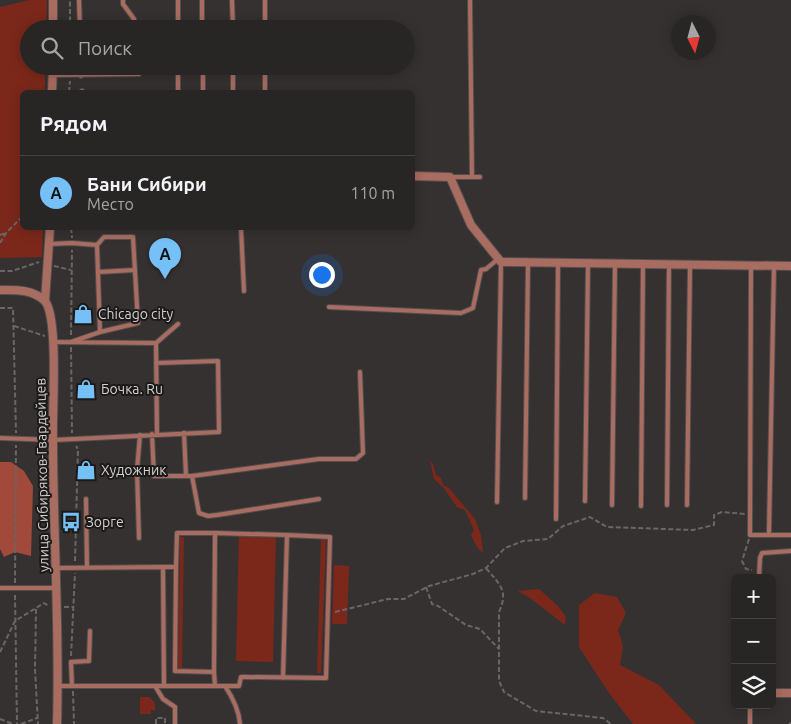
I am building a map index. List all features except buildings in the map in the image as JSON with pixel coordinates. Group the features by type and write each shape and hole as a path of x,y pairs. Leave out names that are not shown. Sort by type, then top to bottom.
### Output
{"street":[{"path":"53,0 53,20"},
{"path":"52,75 52,90"},
{"path":"415,176 450,177 470,225 499,261 528,263 791,266"},
{"name":"улица Сибиряков-Гвардейцев","path":"50,230 45,300 50,310 53,342 53,440 58,606 57,724"},
{"path":"0,290 23,290 36,294 45,300"},
{"path":"776,693 791,693"}],"lane":[{"path":"79,0 80,20"},
{"path":"123,0 123,4 134,20"},
{"path":"178,0 178,20"},
{"path":"202,0 202,20"},
{"path":"232,0 233,20"},
{"path":"265,0 265,20"},
{"path":"470,0 472,177"},
{"path":"52,75 110,75"},
{"path":"178,75 178,90"},
{"path":"203,75 203,90"},
{"path":"233,75 233,90"},
{"path":"265,75 265,90"},
{"path":"450,177 480,177"},
{"path":"241,230 244,291"},
{"path":"71,342 100,332 138,323 134,238 104,237 97,245 100,332"},
{"path":"49,244 97,245"},
{"path":"329,307 461,313 473,308 481,270 499,261 496,502"},
{"path":"526,498 528,263"},
{"path":"556,519 558,263"},
{"path":"586,501 588,263"},
{"path":"612,505 615,264"},
{"path":"640,506 642,264"},
{"path":"667,505 669,264"},
{"path":"687,505 690,264"},
{"path":"751,265 750,535 791,535"},
{"path":"769,532 774,265"},
{"path":"98,272 135,270"},
{"path":"53,342 156,343 178,324"},
{"path":"156,343 154,476 192,476 319,459 356,458 363,453 360,372"},
{"path":"0,438 53,440 219,432 218,361 156,363"},
{"path":"184,433 186,476"},
{"path":"139,538 137,470 140,435"},
{"path":"192,476 199,513 208,516 319,499"},
{"path":"86,499 87,567"},
{"path":"58,686 239,686 241,677 326,678 330,537 177,533 175,671 214,672"},
{"path":"215,686 216,533"},
{"path":"283,678 287,535"},
{"path":"759,574 762,553 791,551"},
{"path":"163,567 164,686"},
{"path":"56,568 176,568"},
{"path":"0,588 57,588"},
{"path":"72,686 71,662 89,661 90,631"},
{"path":"155,686 162,699 175,707 175,724"},
{"path":"225,686 238,710 240,724"},
{"path":"750,709 750,724"}],"path":[{"path":"70,0 70,20"},
{"path":"0,243 6,233 20,219"},
{"path":"0,235 6,233"},
{"path":"0,271 12,271 43,261 71,270"},
{"path":"0,308 13,308 16,438"},
{"path":"14,326 48,337 53,342"},
{"path":"328,614 388,599 404,599 426,587 474,574 486,568 505,548 523,541 548,539 563,526 590,517 607,527 693,530 714,525 714,515 722,512 750,516"},
{"path":"750,535 742,561 746,569 759,569"},
{"path":"486,568 502,587 503,603 499,612 499,681 504,692 536,711 603,718 611,724"},
{"path":"426,587 432,604 466,625 480,629 500,651"},
{"path":"0,652 15,621 44,603 49,606 74,607"},
{"path":"36,609 35,669 38,724"},
{"path":"72,686 74,724"},
{"path":"151,714 156,718 165,718 165,724"},
{"path":"21,724 37,718"},
{"path":"156,718 156,724"},
{"path":"0,719 13,724"}],"shaded area":[{"path":"30,0 47,0 46,20 20,20 20,75 45,75 45,90 20,90 20,230 43,230 42,257 0,258 0,7"},
{"path":"430,460 436,475 441,478 443,485 449,488 475,519 481,535 483,553 477,547 471,535 474,530 465,510 457,507 443,487 434,479"},
{"path":"0,462 11,462 24,471 33,486 31,556 15,552 4,557 0,549"},
{"path":"239,533 276,534 273,662 236,661"},
{"path":"180,537 184,537 182,668 178,668"},
{"path":"321,540 326,540 321,673 317,673"},
{"path":"334,565 349,566 347,624 332,624"},
{"path":"539,589 557,605 566,617 565,625 518,591"},
{"path":"595,593 617,597 626,613 618,630 623,646 620,665 659,685 696,724 633,724 609,693 579,647 579,605"},
{"path":"140,697 149,697 155,703 155,710 151,710 151,714 140,714"}],"place":[{"name":"Бани Сибири","path":"165,279"},
{"name":"Chicago city","path":"83,314"},
{"name":"Бочка. Ru","path":"86,389"},
{"name":"Художник","path":"86,470"},
{"name":"Зорге","path":"71,522"}]}
